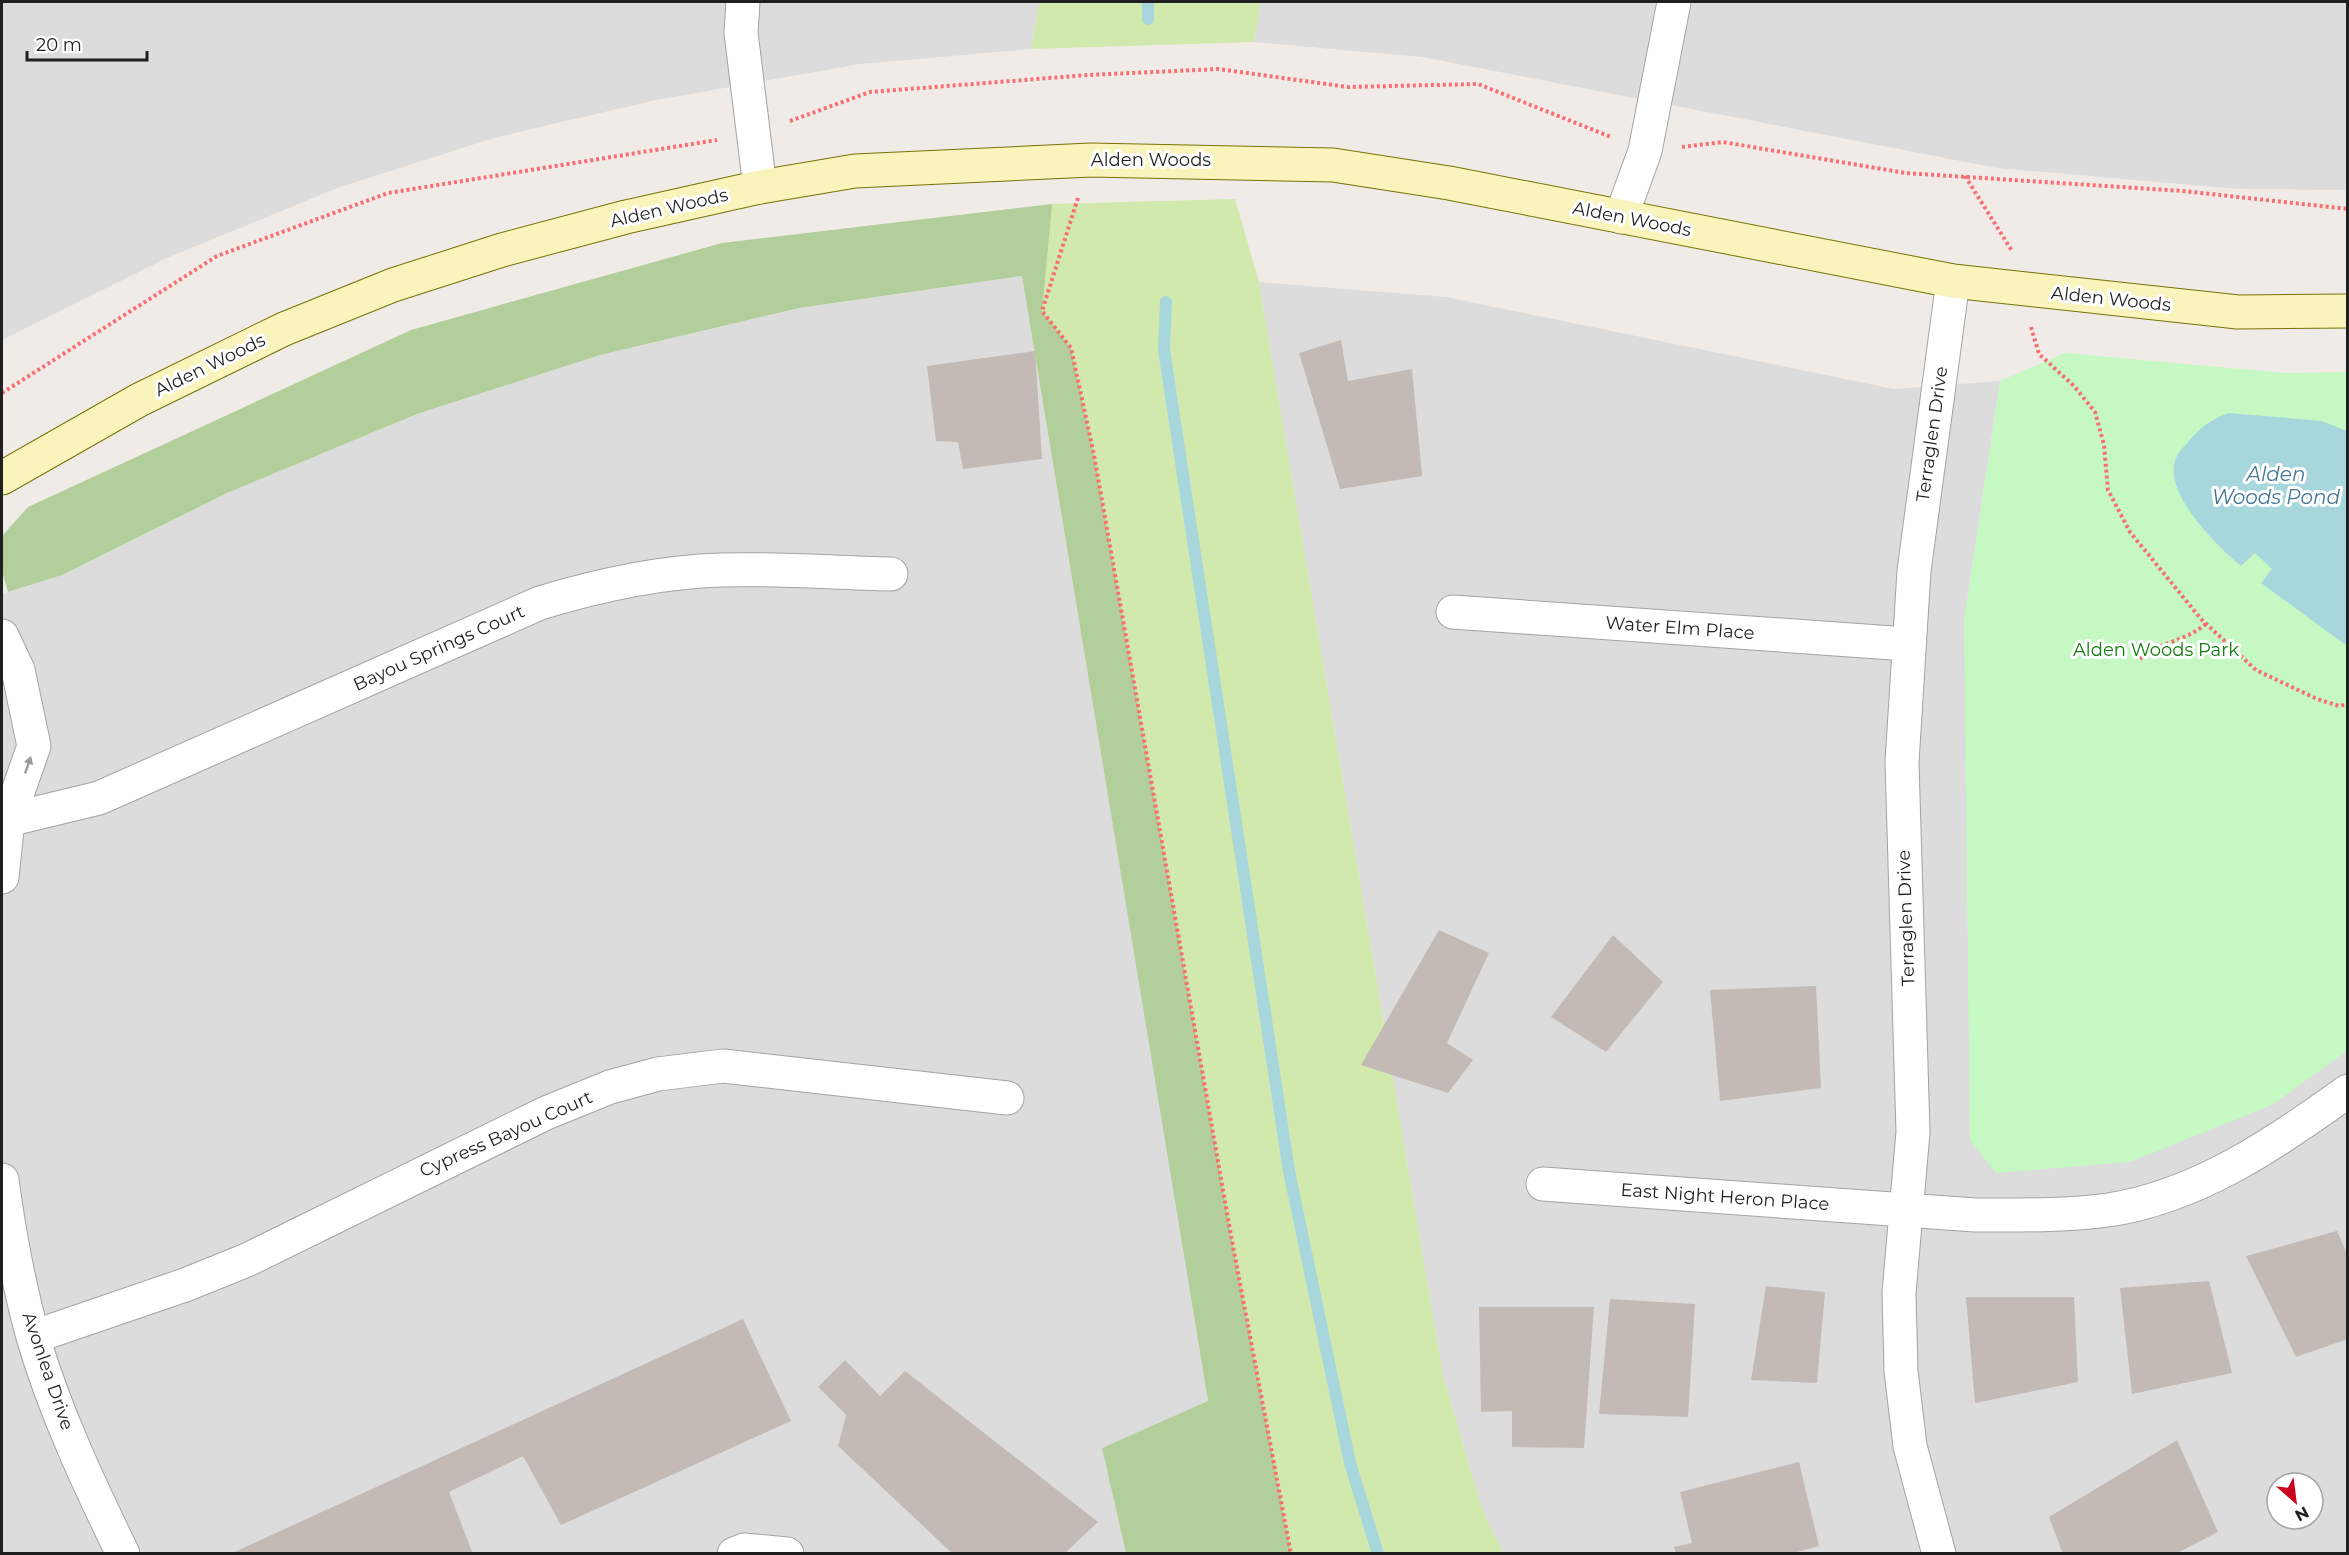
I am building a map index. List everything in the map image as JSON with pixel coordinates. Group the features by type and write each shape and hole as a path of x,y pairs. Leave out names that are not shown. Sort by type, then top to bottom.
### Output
{"street":[{"path":"743,2 741,33 760,187"},
{"path":"1621,217 1644,151 1674,2"},
{"name":"Alden Woods","path":"2,478 139,400 284,329 393,285 501,250 626,217 760,187 855,171 1091,160 1333,165 1449,183 1953,281 2238,312 2348,311"},
{"name":"Terraglen Drive","path":"1939,1554 1910,1446 1901,1371 1899,1293 1913,1131 1902,762 1907,644 1914,571 1953,281"},
{"name":"Bayou Springs Court","path":"5,815 99,798 540,603 594,586 669,574 722,570 891,574"},
{"name":"Water Elm Place","path":"1453,612 1907,644"},
{"path":"2,636 18,670 34,746 5,815 2,878"},
{"name":"Cypress Bayou Court","path":"33,1337 185,1285 247,1260 546,1113 610,1087 658,1074 723,1066 1007,1098"},
{"name":"East Night Heron Place","path":"1543,1184 1975,1215 2044,1215 2120,1207 2164,1195 2224,1171 2283,1137 2348,1091"},
{"name":"Avonlea Drive","path":"2,1180 8,1225 33,1337 59,1410 123,1554"},
{"path":"734,1554 744,1550 787,1554"}],"path":[{"path":"1091,160 1042,311 1071,348 1094,455 1226,1207 1291,1554"},
{"path":"1965,175 2020,262 2023,290 2039,354 2074,386 2095,412 2104,445 2108,490 2130,532 2206,624 2256,670 2317,699 2339,706 2348,704"},
{"path":"2140,659 2156,648 2195,633 2206,624"}],"shaded area":[{"path":"2,2 1039,2 1031,49 860,64 656,100 497,137 340,187 169,257 2,340"},
{"path":"1261,2 2347,2 2347,190 2238,189 1997,168 1422,57 1254,42"},
{"path":"1022,276 1208,1402 1102,1448 1126,1553 2,1553 2,594 62,575 227,493 417,414 600,355 799,308"},
{"path":"1259,282 1446,297 1894,389 2000,381 1964,620 2347,1051 2347,1553 1503,1553 1482,1509 1443,1375"}],"green space":[{"path":"1039,2 1261,2 1254,42 1031,49"},
{"path":"1235,199 1259,282 1443,1375 1482,1509 1503,1553 1286,1553 1033,307 1052,204"},
{"path":"1052,204 1042,311 1071,348 1094,455 1230,1230 1291,1553 1126,1553 1102,1448 1208,1401 1022,276 799,308 600,355 417,414 227,493 62,575 8,592 2,571 2,536 28,507 411,330 722,243"},
{"name":"Alden Woods Park","path":"2065,353 2285,373 2347,372 2347,1051 2272,1105 2130,1162 1996,1173 1970,1140 1964,620 2000,381"}],"water":[{"name":"Alden Woods Pond","path":"2229,413 2322,421 2347,431 2347,646 2261,583 2272,569 2255,553 2241,566 2206,532 2183,501 2176,485 2174,470 2178,454 2202,428"}],"building":[{"path":"1341,340 1348,381 1412,369 1422,476 1340,489 1299,353"},
{"path":"1035,351 1042,459 963,469 958,442 936,441 927,366"},
{"path":"1439,930 1489,953 1447,1043 1473,1060 1448,1093 1361,1065"},
{"path":"1613,935 1663,982 1606,1052 1551,1017"},
{"path":"1816,986 1821,1088 1720,1101 1710,990"},
{"path":"2337,1231 2348,1256 2348,1339 2296,1357 2246,1256"},
{"path":"2209,1281 2232,1373 2132,1394 2120,1288"},
{"path":"1766,1286 1825,1292 1817,1383 1751,1380"},
{"path":"1966,1297 2074,1297 2078,1382 1975,1403"},
{"path":"1610,1299 1695,1304 1688,1417 1599,1414"},
{"path":"1479,1307 1594,1307 1584,1448 1512,1447 1512,1411 1481,1412"},
{"path":"743,1319 791,1421 561,1525 523,1456 449,1492 473,1554 230,1554"},
{"path":"845,1360 880,1396 905,1371 1098,1522 1064,1554 953,1554 838,1446 846,1415 818,1387"},
{"path":"2177,1440 2218,1532 2175,1554 2063,1554 2049,1517"},
{"path":"1799,1462 1819,1546 1790,1554 1676,1554 1674,1547 1692,1543 1680,1492"}],"waterway":[{"path":"1148,2 1148,19"},
{"path":"1166,302 1164,350 1289,1171 1350,1463 1378,1554"}]}
